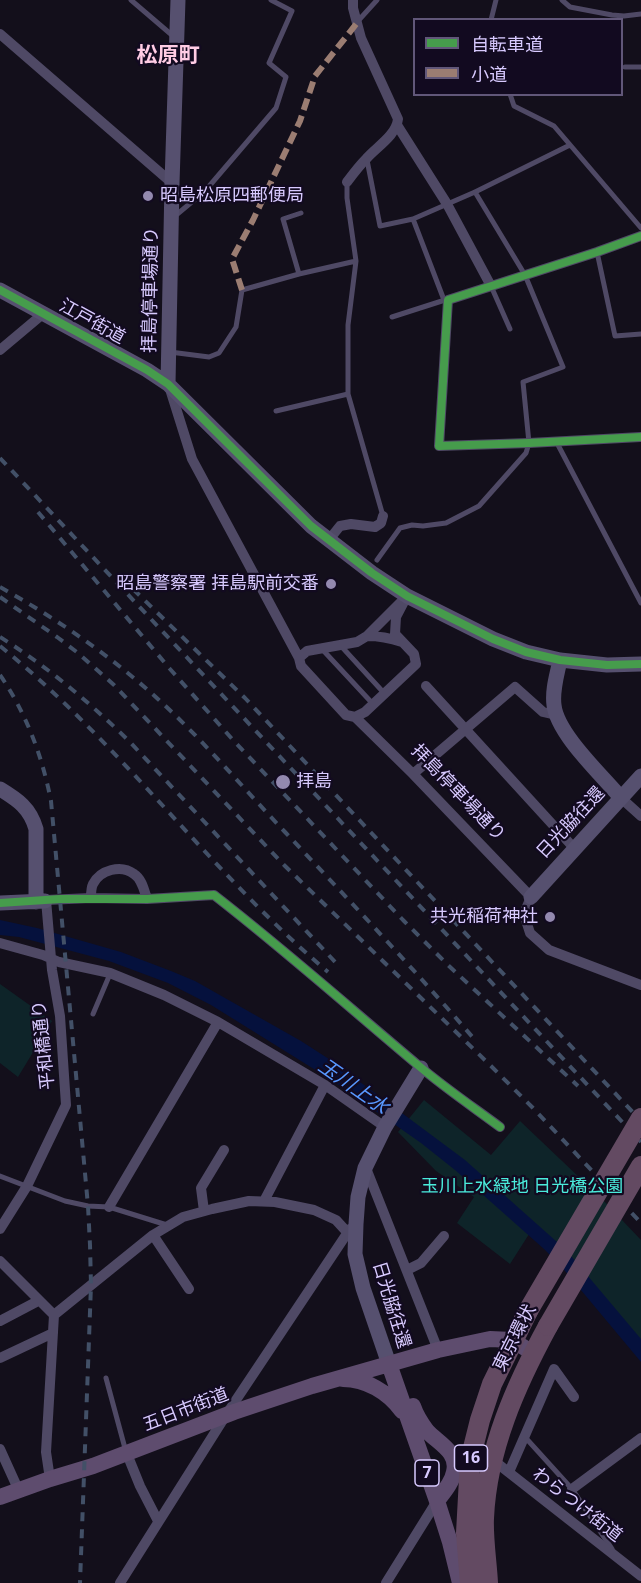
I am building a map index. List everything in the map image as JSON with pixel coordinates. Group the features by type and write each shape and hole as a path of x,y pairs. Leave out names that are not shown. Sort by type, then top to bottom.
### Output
{"highway":[{"name":"東京環状","path":"470,1583 466,1533 470,1460 492,1384 528,1311 641,1118"},
{"name":"東京環状","path":"488,1583 484,1519 487,1489 501,1427 533,1353 641,1166"}],"main road":[{"name":"五日市街道","path":"0,1497 127,1454 226,1415 336,1379 438,1350 490,1339 513,1340"},
{"path":"513,1340 533,1353"},
{"name":"7","path":"389,1364 437,1501 460,1583"},
{"path":"389,1364 406,1387 417,1416 434,1438 450,1452 454,1462 454,1472 437,1501"},
{"path":"336,1379 352,1379 377,1388 396,1403 409,1422"}],"street":[{"name":"拝島停車場通り","path":"178,0 168,384 192,459 299,657 301,666 346,715 356,717 413,774 531,897"},
{"path":"347,182 366,158 384,142 397,125 398,119 361,38 353,0"},
{"path":"0,34 172,183"},
{"path":"397,125 447,204 491,286"},
{"path":"641,236 446,300 439,446 641,437"},
{"name":"江戸街道","path":"0,290 147,370 168,384 311,526 328,541 407,596 509,646 526,652 560,660 607,665 641,664"},
{"path":"0,350 44,313"},
{"path":"328,541 340,525 375,527 381,523 383,516"},
{"path":"299,657 307,651 357,642 367,636 407,596"},
{"path":"356,717 365,712 416,664 414,654 394,634 396,617 407,596"},
{"path":"367,636 402,642"},
{"path":"560,660 554,694 556,715 566,734 621,798 641,816"},
{"path":"426,686 574,848"},
{"path":"413,774 515,687 543,712 556,715"},
{"name":"日光脇往還","path":"531,897 641,776"},
{"path":"0,789 20,802 33,819 36,829 41,901"},
{"path":"91,898 92,886 101,874 116,869 132,872 140,879 147,899"},
{"path":"0,903 214,895 296,960 421,1068 500,1127"},
{"path":"531,897 524,914 530,933 549,950 641,985"},
{"name":"平和橋通り","path":"0,1229 27,1186 66,1105 60,1016 48,918 41,901"},
{"path":"0,943 51,954 59,962 110,973 165,994 218,1022 387,1123"},
{"path":"110,1207 218,1022"},
{"name":"日光脇往還","path":"389,1364 360,1277 351,1228 365,1168 387,1123 421,1068"},
{"path":"264,1202 325,1085"},
{"path":"204,1211 201,1188 224,1150"},
{"path":"365,1168 438,1350"},
{"path":"50,1479 46,1452 54,1315 153,1235 183,1217 249,1202 275,1202 314,1210 351,1228 226,1415 120,1583"},
{"path":"153,1235 189,1289"},
{"path":"406,1270 421,1263 444,1236"},
{"path":"0,1261 54,1315"},
{"path":"0,1321 38,1301"},
{"path":"0,1358 53,1333"},
{"path":"508,1472 554,1369 574,1397"},
{"path":"572,1489 641,1438"},
{"path":"0,1449 19,1491"},
{"path":"127,1454 158,1521"},
{"name":"わらつけ街道","path":"493,1460 641,1576"},
{"path":"386,1583 437,1501"}],"lane":[{"path":"131,0 177,39"},
{"path":"172,219 205,191 276,108 286,77 269,63 291,11 271,0"},
{"path":"357,23 377,0"},
{"path":"492,18 496,0"},
{"path":"562,0 570,8 612,15 641,15"},
{"path":"625,67 641,67"},
{"path":"511,96 514,106 554,126 641,228"},
{"path":"366,158 380,226 413,219 570,145"},
{"path":"347,182 347,198 356,261 348,325 348,394 383,516"},
{"path":"377,560 400,528 446,523 479,506 526,453 529,443 523,382 563,366 525,275 474,192"},
{"path":"298,274 283,219 301,213"},
{"path":"392,317 446,300 413,219"},
{"path":"597,252 615,336 641,334"},
{"path":"169,352 209,357 219,353 236,327 242,290 356,261"},
{"path":"491,286 510,328"},
{"path":"276,411 348,394"},
{"path":"557,442 641,603"},
{"path":"340,645 384,693"},
{"path":"321,648 373,704"},
{"path":"93,1014 110,973"},
{"path":"0,1176 65,1201 88,1206 110,1207 168,1226"},
{"path":"106,1378 127,1454"},
{"path":"523,1436 572,1489 618,1558"}],"green space":[{"path":"0,984 52,1021 18,1077 0,1063"},
{"name":"玉川上水緑地 日光橋公園","path":"424,1100 491,1155 520,1121 602,1199 641,1240 641,1346 531,1231 510,1264 457,1223 474,1197 436,1171 398,1132"}],"water":[{"name":"玉川上水","path":"0,920 121,952 195,981 332,1061 465,1160 566,1250 641,1339 641,1362 544,1249 455,1170 421,1143 330,1079 211,1005 168,983 109,961 19,937 0,935"}],"railway":[{"path":"0,458 641,1142"},
{"path":"38,512 233,740 403,920 578,1086"},
{"path":"0,587 63,625 103,653 176,716 429,987 475,1040"},
{"path":"133,589 245,698 641,1121"},
{"path":"0,597 78,653 114,685 284,865 533,1108 641,1223"},
{"path":"0,637 35,660 68,686 129,741 337,964"},
{"path":"0,646 85,724 244,893 328,972"},
{"path":"0,675 18,704 32,735 51,801 88,1206 91,1285 80,1583"}],"marked path":[{"path":"242,290 232,259 300,121 315,76 357,23"}],"cycle path":[{"path":"641,236 448,300 439,446 641,437"},
{"path":"0,290 147,370 168,384 311,526 372,573 407,596 493,639 526,652 560,660 607,665 641,664"},
{"path":"0,903 214,895 429,1074 500,1127"}],"place":[{"name":"昭島松原四郵便局","path":"148,196"},
{"name":"昭島警察署 拝島駅前交番","path":"331,584"},
{"name":"拝島","path":"283,782"},
{"name":"共光稲荷神社","path":"550,917"}],"district":[{"name":"松原町","path":"168,56"}]}
